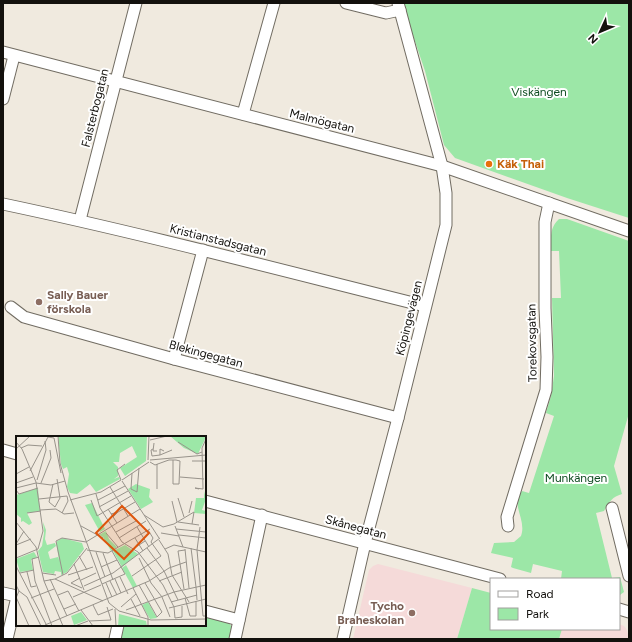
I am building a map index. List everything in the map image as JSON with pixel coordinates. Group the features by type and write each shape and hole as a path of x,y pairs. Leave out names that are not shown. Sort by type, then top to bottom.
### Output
{"street":[{"name":"Falsterbogatan","path":"80,220 136,3"},
{"path":"243,114 274,3"},
{"path":"346,3 386,13 399,6"},
{"name":"Köpingevägen","path":"343,639 365,543 446,225 446,193 442,166 399,6"},
{"name":"Malmögatan","path":"3,52 442,166 629,231"},
{"path":"3,99 14,56"},
{"name":"Torekovsgatan","path":"508,526 507,517 546,390 545,222 549,203"},
{"name":"Kristianstadsgatan","path":"3,204 80,220 425,306"},
{"path":"174,359 202,250"},
{"name":"Blekingegatan","path":"11,307 24,317 174,359 398,418"},
{"path":"3,450 16,454"},
{"name":"Skånegatan","path":"206,501 496,578"},
{"path":"612,508 629,576"},
{"path":"235,639 262,516"},
{"path":"3,593 16,597"},
{"path":"7,639 16,601"},
{"path":"206,611 239,620"},
{"path":"115,639 118,626"}],"shaded area":[{"name":"Tycho Braheskolan","path":"378,564 472,588 457,639 353,639 369,570"},
{"path":"620,624 624,626 627,630 629,639 559,639 562,630 620,630"}],"green space":[{"name":"Viskängen","path":"402,3 629,3 629,218 567,198 455,158 444,145 425,71"},
{"name":"Munkängen","path":"559,219 567,219 629,241 629,413 614,466 622,494 611,500 604,511 596,513 612,578 561,578 562,571 533,564 531,573 511,567 513,558 491,553 494,543 514,542 521,536 522,524 518,507 519,497 522,491 529,493 554,416 546,413 551,396 554,376 552,298 561,298 559,251 551,251 552,230"},
{"name":"Munkängen","path":"620,577 624,592 620,595 620,578 612,578"},
{"path":"472,588 490,593 490,630 562,630 559,639 457,639"},
{"path":"206,615 227,621 233,628 230,639 120,639 123,626 206,626"}],"place":[{"name":"Käk Thai","path":"489,164"},
{"name":"Sally Bauer förskola","path":"39,302"},
{"name":"Tycho Braheskolan","path":"412,613"}]}
